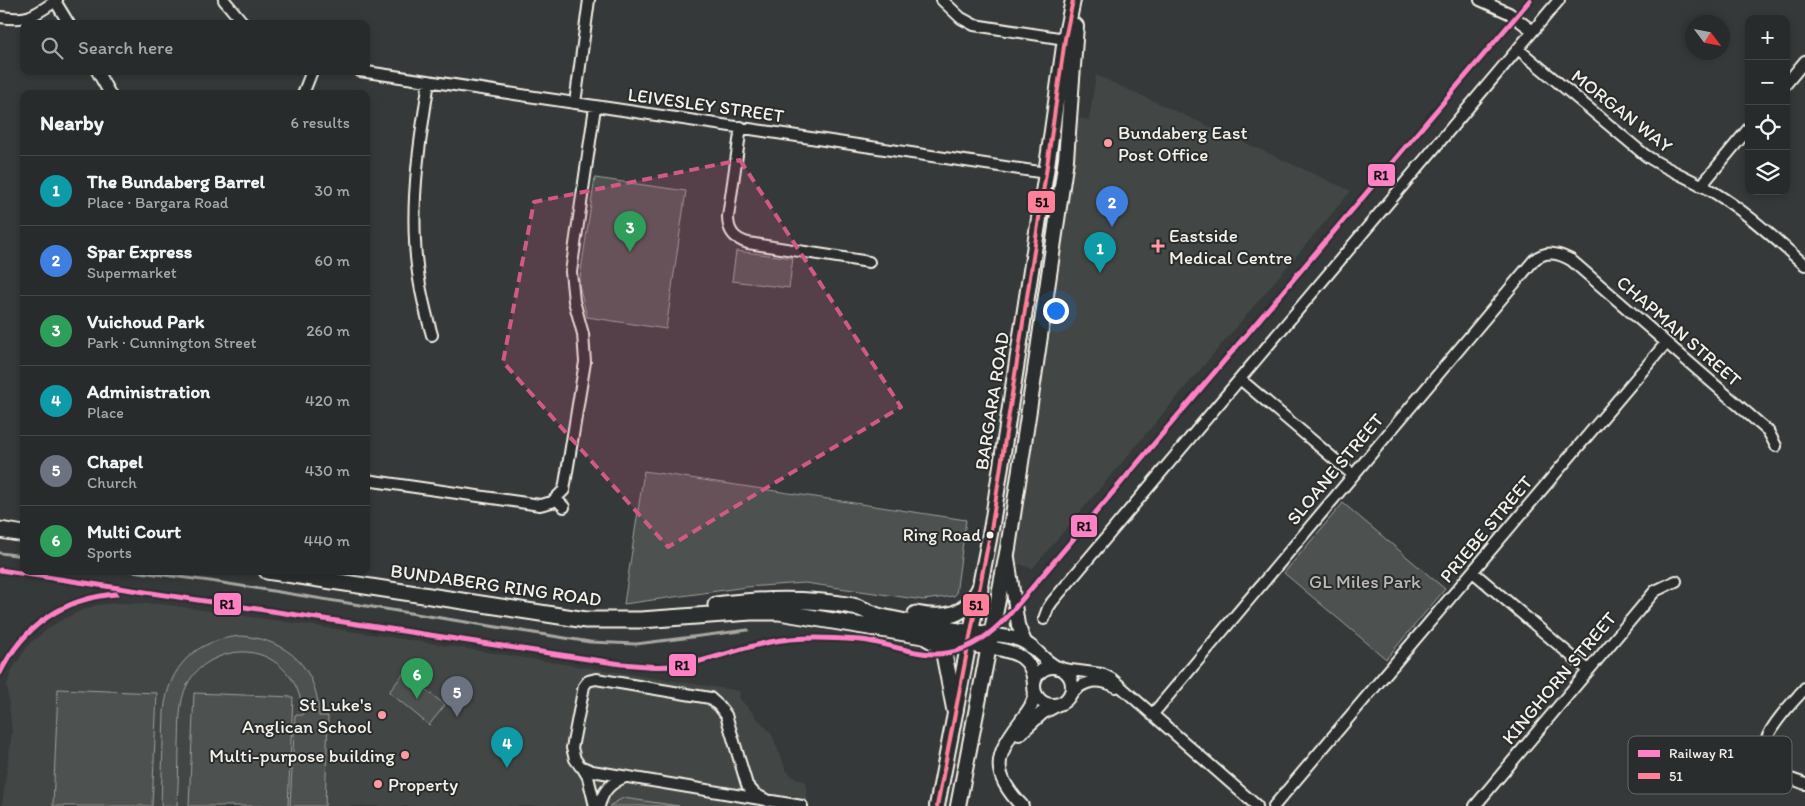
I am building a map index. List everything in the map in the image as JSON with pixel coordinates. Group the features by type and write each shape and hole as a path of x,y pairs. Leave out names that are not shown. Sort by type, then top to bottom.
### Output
{"main road":[{"name":"BARGARA ROAD","path":"958,806 1008,548 1063,176 1073,0"},
{"name":"BARGARA ROAD","path":"937,806 992,524 1046,173 1077,0"},
{"path":"1046,173 1063,176"},
{"path":"0,530 20,533"},
{"name":"BUNDABERG RING ROAD","path":"293,575 586,620 624,621 751,612 779,612 922,636 970,638"},
{"path":"856,607 873,606 929,617 954,614 967,607 980,588"},
{"name":"BUNDABERG RING ROAD","path":"661,619 702,607 756,600 812,601 856,607 879,617 990,641"},
{"path":"922,636 936,643 944,654 955,710"}],"street":[{"path":"0,17 23,19 36,14 56,0 66,20"},
{"path":"224,0 241,20"},
{"path":"575,103 589,0"},
{"path":"942,0 961,18 974,25 1070,40"},
{"path":"1480,0 1509,13 1533,31"},
{"path":"1044,619 1052,602 1559,0"},
{"name":"MORGAN WAY","path":"1518,49 1645,155 1714,192 1739,210 1805,265"},
{"path":"1790,79 1805,62"},
{"name":"LEIVESLEY STREET","path":"370,72 1046,173"},
{"path":"99,75 108,90"},
{"path":"305,90 311,75"},
{"path":"429,81 416,171 414,234 423,304 432,335"},
{"path":"370,481 540,505 546,505 556,499 564,490 585,362 583,334 574,301 572,272 595,107"},
{"path":"741,127 728,217 729,229 732,234 748,243 869,262"},
{"path":"1701,186 1745,133"},
{"name":"CHAPMAN STREET","path":"1551,253 1571,260 1768,431 1776,446"},
{"name":"SLOANE STREET","path":"1152,715 1534,260 1544,254 1551,253"},
{"name":"PRIEBE STREET","path":"1274,806 1666,343"},
{"path":"1240,379 1353,474"},
{"path":"556,499 564,507"},
{"path":"1008,548 1018,625 1025,642"},
{"path":"1473,572 1588,670"},
{"name":"KINGHORN STREET","path":"1475,806 1655,591 1676,582"},
{"path":"990,641 1010,637 1025,642 1046,662 1061,668 1070,677 1073,687 1072,692"},
{"path":"990,641 1023,658 1031,668 1034,688 1042,702 1055,706"},
{"path":"1022,806 1006,785 999,768 1002,749 1031,707 1034,688 1041,672 1049,667 1107,676 1256,806"},
{"path":"594,806 588,777 575,759 572,748 582,690 588,681 596,679 704,696 714,701 726,715 747,785 755,794 768,801"},
{"path":"1006,785 1003,776 1004,762 1014,740 1048,708 1066,702 1072,692 1086,682 1112,685 1128,694"},
{"path":"1768,736 1771,728 1805,688"},
{"path":"580,766 592,771 802,806"},
{"path":"599,806 603,793 608,786 626,776"},
{"path":"1792,779 1805,784"}],"highlighted area":[{"path":"740,160 901,407 668,547 503,362 534,202"}],"shaded area":[{"path":"1096,75 1351,191 1032,569 1023,565 993,561 1037,274 1048,221 1063,115 1089,120"},
{"name":"St Luke's Anglican School","path":"117,603 161,604 740,691 739,698 771,733 786,770 792,776 806,782 808,806 2,806 12,732 7,685 12,670 30,643 56,623 82,610 98,605"}],"green space":[{"path":"595,178 686,191 666,329 587,317 579,284"},
{"path":"736,251 793,258 789,288 732,281"},
{"path":"644,471 966,520 956,594 954,596 923,600 805,583 746,587 624,604"},
{"name":"GL Miles Park","path":"1343,503 1445,589 1386,659 1284,573"},
{"path":"242,636 274,644 287,651 307,671 317,699 319,716 328,716 325,806 290,806 295,715 303,715 300,698 286,671 261,655 246,652 230,653 210,661 202,666 189,681 182,699 180,714 177,806 161,806 164,712 171,681 187,658 198,649 226,638"},
{"path":"404,673 445,705 429,725 389,692"},
{"path":"58,689 157,693 152,806 53,806"},
{"path":"194,693 293,697 288,806 189,806"},
{"path":"623,798 679,806 609,806"}],"waterway":[{"path":"0,553 20,556"},
{"path":"163,575 590,642 636,644 748,630"}],"rail line":[{"name":"R1","path":"33,575 621,664 659,667 682,665 770,642 804,638 861,640 926,654 947,653 965,648 988,635 1008,616 1530,0"},
{"name":"R1","path":"0,570 20,573"},
{"name":"R1","path":"0,673 9,656 21,641 47,617 79,601 116,594"}],"transit line":[{"name":"51","path":"937,806 992,524 1065,39 1073,0"}],"place":[{"name":"Bundaberg East Post Office","path":"1108,143"},
{"name":"Spar Express","path":"1112,227"},
{"name":"Eastside Medical Centre","path":"1158,246"},
{"name":"Vuichoud Park","path":"630,252"},
{"name":"The Bundaberg Barrel","path":"1100,273"},
{"name":"Ring Road","path":"990,535"},
{"name":"Multi Court","path":"417,699"},
{"name":"St Luke's Anglican School","path":"382,715"},
{"name":"Chapel","path":"457,717"},
{"name":"Multi-purpose building","path":"405,755"},
{"name":"Administration","path":"507,768"},
{"name":"Property","path":"378,784"}]}
